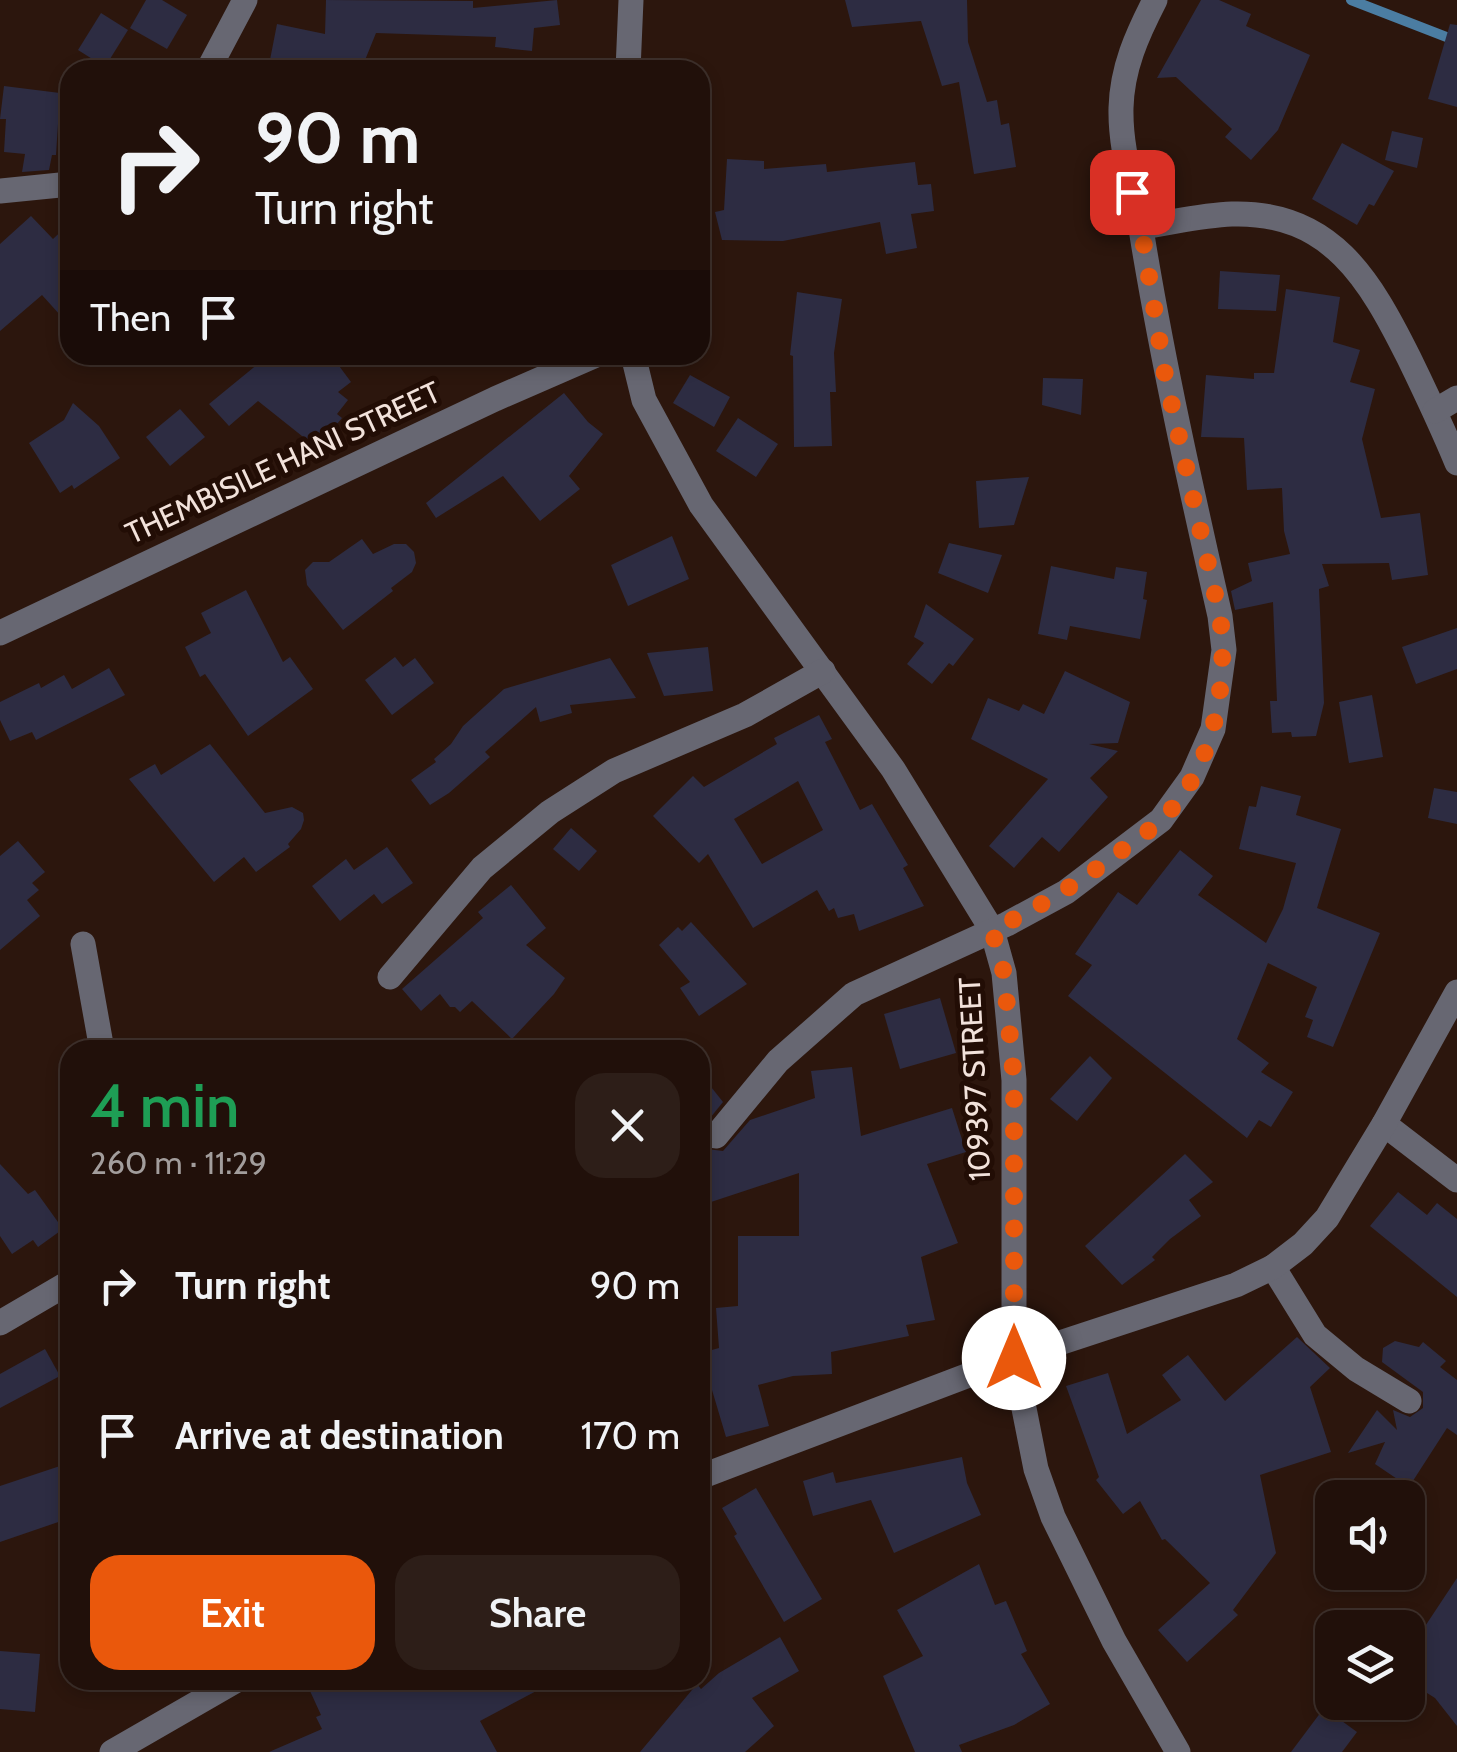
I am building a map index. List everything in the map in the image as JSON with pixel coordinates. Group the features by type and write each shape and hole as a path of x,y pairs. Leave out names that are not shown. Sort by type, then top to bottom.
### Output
{"street":[{"path":"213,60 245,0"},
{"path":"628,60 631,0"},
{"path":"716,1136 778,1062 854,994 1066,892 1161,820 1192,777 1213,729 1224,650 1222,633 1165,375 1141,227 1123,157 1121,105 1127,62 1155,0"},
{"path":"0,191 60,185"},
{"path":"1141,227 1233,214 1274,219 1308,229 1339,250 1364,276 1446,404 1457,462"},
{"name":"THEMBISILE HANI STREET","path":"0,632 573,365"},
{"name":"109397 STREET","path":"635,365 644,400 701,505 893,769 992,930 1004,973 1014,1080 1014,1358 1036,1469 1053,1516 1114,1641 1178,1752"},
{"path":"390,978 482,868 538,820 614,771 745,715 823,671"},
{"path":"83,944 100,1040"},
{"path":"710,1472 1014,1358 1236,1285 1274,1266 1303,1244 1326,1218 1384,1124 1457,992"},
{"path":"1384,1124 1457,1180"},
{"path":"1274,1266 1316,1335 1356,1368 1410,1401"},
{"path":"0,1323 60,1288"},
{"path":"112,1752 220,1690"}],"building":[{"path":"146,0 162,0 187,15 167,49 130,28"},
{"path":"326,0 473,1 473,8 557,0 560,25 534,28 532,51 495,47 496,37 376,33 365,60 270,60 277,24 325,34"},
{"path":"845,0 967,0 968,42 987,102 997,100 1001,125 1009,123 1016,167 974,174 959,82 942,86 921,21 852,27"},
{"path":"1201,0 1219,0 1251,14 1246,26 1310,55 1278,130 1251,160 1225,137 1232,129 1176,77 1157,78"},
{"path":"101,13 128,30 109,60 94,60 78,50"},
{"path":"1450,24 1457,25 1457,107 1428,99"},
{"path":"4,86 60,93 56,155 52,155 49,170 22,172 25,154 4,152 6,119 0,119"},
{"path":"1392,131 1423,138 1417,168 1385,160"},
{"path":"1342,143 1394,171 1374,206 1369,204 1357,225 1312,199"},
{"path":"727,159 764,161 764,169 826,164 827,172 915,162 918,185 931,184 934,211 911,214 917,248 886,254 880,222 783,241 722,240 715,212 724,210"},
{"path":"31,216 53,239 60,232 60,315 42,295 0,331 0,244"},
{"path":"1220,271 1280,275 1276,311 1218,309"},
{"path":"1286,289 1340,297 1333,342 1360,350 1350,382 1375,389 1362,439 1381,518 1420,513 1428,575 1392,580 1389,563 1322,564 1329,586 1319,589 1324,703 1316,736 1292,737 1291,732 1272,733 1270,701 1277,701 1273,602 1235,610 1231,591 1252,581 1248,563 1290,554 1284,531 1282,488 1247,490 1244,438 1201,437 1206,375 1254,379 1254,373 1274,373"},
{"path":"797,292 842,299 834,353 836,392 830,392 832,446 794,447 790,355"},
{"path":"257,365 338,365 351,382 338,392 348,400 337,414 342,418 325,438 320,434 314,441 307,440 258,401 229,426 209,404"},
{"path":"690,375 730,397 714,427 673,403"},
{"path":"1043,378 1083,379 1081,415 1042,405"},
{"path":"564,393 603,434 569,476 580,489 540,521 503,476 436,518 426,503"},
{"path":"73,403 99,426 120,458 74,489 72,485 60,493 29,443 64,420"},
{"path":"180,409 205,437 170,466 146,437"},
{"path":"738,418 778,444 756,477 716,451"},
{"path":"1029,477 1014,525 979,528 976,481"},
{"path":"672,536 689,579 628,606 611,565"},
{"path":"362,539 373,554 394,544 406,544 414,552 416,563 412,572 391,588 393,591 343,630 307,585 305,570 313,562 329,562"},
{"path":"949,543 1002,555 988,593 938,573"},
{"path":"1051,566 1114,579 1116,567 1147,572 1140,639 1070,626 1067,640 1038,634"},
{"path":"246,590 283,662 290,657 313,689 248,736 205,674 200,677 185,647 211,633 201,613"},
{"path":"926,604 974,639 953,666 949,663 932,684 907,664 924,643 914,637"},
{"path":"1457,628 1457,669 1416,684 1402,647"},
{"path":"708,647 713,691 664,696 647,653"},
{"path":"395,657 403,667 415,658 434,683 392,715 365,680"},
{"path":"610,658 636,698 570,705 572,713 540,722 536,707 485,752 490,757 430,805 411,780 436,762 434,759 463,726 504,689"},
{"path":"109,668 125,695 36,740 32,732 10,741 0,720 0,702 39,683 41,688 64,675 72,689"},
{"path":"1065,671 1130,702 1118,743 1089,744 1118,751 1090,778 1108,797 1059,852 1042,837 1014,868 989,846 1048,779 971,739 988,698 1019,711 1023,704 1044,714"},
{"path":"1372,695 1383,757 1349,763 1339,702"},
{"path":"819,715 832,739 825,742 860,810 872,804 908,865 903,868 924,906 859,931 854,914 838,918 817,890 753,928 708,854 699,863 653,816 693,776 704,787 777,744 774,738","holes":["798,781 823,830 762,864 734,819"]},
{"path":"210,744 265,813 292,807 303,813 304,820 288,844 290,847 256,872 244,857 214,882 129,779 155,764 161,775"},
{"path":"1261,786 1301,796 1296,815 1341,829 1317,908 1380,933 1333,1047 1307,1037 1313,1020 1305,1017 1317,987 1268,963 1237,1039 1269,1063 1261,1072 1293,1092 1271,1127 1259,1120 1247,1138 1068,996 1092,965 1075,954 1118,892 1137,905 1180,850 1213,876 1198,895 1266,943 1283,909 1296,863 1239,849 1249,806 1256,807"},
{"path":"1434,788 1457,792 1457,824 1428,818"},
{"path":"571,828 597,851 579,871 553,849"},
{"path":"18,841 45,872 32,883 39,890 27,900 40,916 0,950 0,856"},
{"path":"387,847 413,883 382,904 374,894 340,921 312,886 346,859 354,870"},
{"path":"511,885 546,928 526,945 565,978 554,994 512,1039 472,1001 460,1012 440,994 421,1011 402,989 483,918 478,912"},
{"path":"691,922 747,984 699,1016 680,988 690,982 659,945 678,927 682,931"},
{"path":"940,998 956,1053 900,1069 884,1014"},
{"path":"1090,1056 1112,1078 1077,1121 1050,1099"},
{"path":"852,1067 861,1136 952,1108 966,1152 927,1164 958,1243 921,1257 935,1320 906,1325 909,1336 831,1352 832,1374 793,1376 758,1385 769,1426 726,1437 710,1383 710,1350 719,1348 716,1308 738,1306 738,1236 799,1236 799,1173 711,1202 710,1149 723,1151 750,1120 815,1098 811,1071"},
{"path":"710,1086 723,1102 710,1118"},
{"path":"1185,1154 1213,1182 1189,1200 1201,1216 1170,1239 1152,1257 1155,1260 1122,1285 1085,1246"},
{"path":"0,1164 28,1194 35,1190 60,1225 60,1231 38,1247 33,1240 12,1254 0,1236"},
{"path":"1398,1192 1427,1215 1437,1203 1457,1219 1457,1297 1370,1226"},
{"path":"1297,1337 1330,1368 1310,1387 1331,1452 1260,1475 1276,1553 1233,1610 1238,1615 1187,1662 1158,1630 1210,1583 1162,1540 1140,1501 1123,1514 1096,1480 1099,1477 1066,1386 1108,1373 1127,1434 1181,1400 1162,1375 1188,1355 1225,1401"},
{"path":"1395,1341 1419,1347 1423,1342 1446,1361 1440,1367 1457,1380 1457,1435 1447,1428 1414,1480 1399,1480 1375,1464 1385,1442 1348,1453 1377,1410 1397,1430 1393,1410 1410,1417 1423,1408 1423,1392 1382,1362 1383,1348"},
{"path":"45,1349 60,1376 0,1408 0,1374"},
{"path":"962,1457 967,1483 981,1515 894,1553 871,1500 813,1516 803,1481 833,1472 836,1483"},
{"path":"60,1466 60,1521 0,1542 0,1486"},
{"path":"756,1488 822,1599 784,1622 722,1508"},
{"path":"979,1564 995,1605 1006,1601 1027,1651 1021,1654 1050,1704 1014,1725 959,1745 962,1752 915,1752 883,1676 923,1656 897,1610"},
{"path":"1457,1578 1457,1726 1435,1698 1425,1692 1425,1626"},
{"path":"780,1637 799,1671 752,1698 774,1726 745,1752 640,1752 692,1690 710,1690 710,1681"},
{"path":"0,1651 40,1654 35,1712 0,1709"},
{"path":"310,1690 538,1690 480,1721 497,1752 269,1752 322,1729 316,1717 321,1715"},
{"path":"1315,1720 1340,1720 1357,1732 1342,1752 1291,1752"}],"waterway":[{"path":"1351,0 1457,41"}],"route":[{"path":"1014,1358 1014,1080 1004,973 992,930 1066,892 1161,820 1192,777 1213,729 1224,650 1220,616 1165,375 1132,192"}]}
